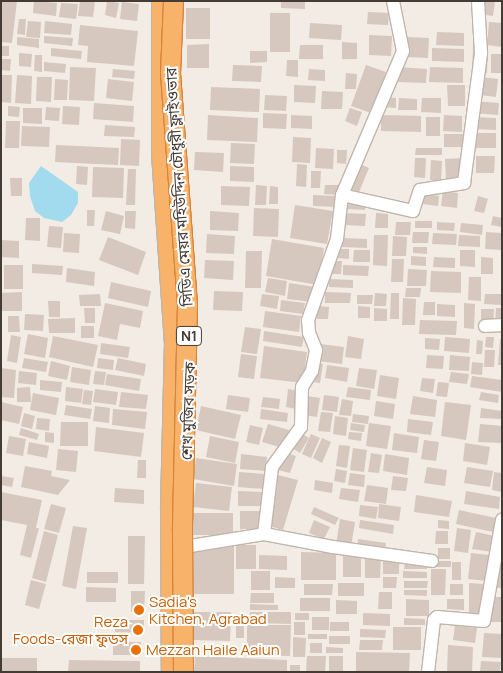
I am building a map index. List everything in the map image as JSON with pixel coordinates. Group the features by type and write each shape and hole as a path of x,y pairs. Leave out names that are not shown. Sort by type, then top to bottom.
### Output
{"highway":[{"name":"শেখ মুজিব সড়ক","path":"156,1 157,216 168,350 166,672"},
{"path":"162,1 161,153 174,342 170,508 171,672"},
{"name":"সিডিএ মেয়র মহিউদ্দিন চৌধুরী ফ্লাইওভার","path":"173,1 170,73 187,305 182,531 183,672"},
{"name":"শেখ মুজিব সড়ক","path":"178,1 176,79 179,203 190,347 184,547 183,672"}],"street":[{"path":"264,534 272,467 301,426 302,387 312,371 316,350 309,333 308,320 337,239 342,195 403,51 393,1"},
{"path":"342,195 413,211 420,190 464,184 481,53 478,1"},
{"path":"485,326 502,325"},
{"path":"428,672 434,620 437,617 484,621 502,520"},
{"path":"184,547 264,534 333,547 432,561"}],"water":[{"path":"41,166 78,192 78,203 71,215 62,222 44,218 35,211 30,196 29,183"}],"building":[{"path":"1,1 17,1 12,43 1,42"},
{"path":"34,1 57,3 56,16 33,13"},
{"path":"80,1 95,1 93,17 78,16"},
{"path":"107,1 119,3 116,18 105,15"},
{"path":"281,1 305,1 305,9 281,8"},
{"path":"480,1 495,1 493,16 478,14"},
{"path":"122,2 139,4 137,21 120,19"},
{"path":"61,3 78,4 76,19 59,17"},
{"path":"186,8 210,8 210,39 186,39"},
{"path":"368,12 389,13 388,25 367,24"},
{"path":"270,13 290,13 290,52 270,52"},
{"path":"19,19 26,19 25,35 17,34"},
{"path":"28,21 41,22 40,38 26,37"},
{"path":"45,21 72,24 71,35 44,33"},
{"path":"489,22 502,23 502,47 487,45"},
{"path":"310,23 342,25 341,40 309,38"},
{"path":"80,25 138,31 134,66 87,62 88,46 78,45"},
{"path":"437,32 464,33 464,46 436,45"},
{"path":"369,35 392,36 391,56 369,55"},
{"path":"44,36 73,38 72,46 44,43"},
{"path":"17,37 39,39 39,48 17,45"},
{"path":"408,37 429,38 428,58 407,57"},
{"path":"342,42 357,43 357,59 342,59"},
{"path":"209,44 209,68 187,68 187,45"},
{"path":"300,45 323,45 323,59 299,59"},
{"path":"1,46 9,46 9,56 1,56"},
{"path":"473,46 488,47 487,73 472,72"},
{"path":"51,48 82,51 81,59 51,56"},
{"path":"432,48 464,49 464,62 432,61"},
{"path":"250,51 267,51 267,62 250,63"},
{"path":"19,53 32,54 31,67 19,66"},
{"path":"491,54 502,54 502,73 491,73"},
{"path":"35,55 42,55 42,72 34,71"},
{"path":"1,59 11,59 10,71 1,70"},
{"path":"287,60 298,60 298,77 286,76"},
{"path":"44,62 66,64 65,73 44,71"},
{"path":"233,65 262,66 261,82 232,81"},
{"path":"366,65 386,72 371,113 351,106"},
{"path":"70,67 96,68 94,101 69,100"},
{"path":"398,67 427,69 426,83 398,82"},
{"path":"430,67 463,68 463,83 429,82"},
{"path":"113,69 135,71 134,79 112,77"},
{"path":"309,69 325,70 325,81 308,80"},
{"path":"346,73 357,74 356,89 345,89"},
{"path":"1,75 12,75 11,103 1,102"},
{"path":"17,75 32,76 31,104 15,103"},
{"path":"37,77 52,77 51,102 36,101"},
{"path":"482,77 498,79 496,97 480,95"},
{"path":"55,79 68,80 67,100 54,100"},
{"path":"108,79 134,82 132,101 106,98"},
{"path":"294,85 316,86 315,103 294,102"},
{"path":"447,85 465,85 465,106 448,106"},
{"path":"211,87 260,89 259,112 210,110"},
{"path":"322,91 343,92 342,109 321,109"},
{"path":"265,95 287,96 286,111 264,110"},
{"path":"384,97 396,98 396,108 383,107"},
{"path":"399,98 417,99 417,110 398,110"},
{"path":"422,98 441,98 441,113 421,112"},
{"path":"473,101 499,103 498,115 472,113"},
{"path":"94,103 134,106 133,122 93,119"},
{"path":"8,106 20,107 19,117 8,116"},
{"path":"63,106 80,107 79,125 62,124"},
{"path":"46,107 60,108 59,121 45,120"},
{"path":"23,108 42,108 42,124 23,123"},
{"path":"350,108 362,112 357,126 345,121"},
{"path":"263,113 287,114 286,129 263,128"},
{"path":"208,115 258,118 257,142 207,140"},
{"path":"291,115 312,116 312,129 291,128"},
{"path":"381,115 421,116 421,132 381,131"},
{"path":"444,115 462,116 462,132 443,131"},
{"path":"426,117 440,117 440,136 426,136"},
{"path":"473,117 496,118 496,130 473,129"},
{"path":"6,121 20,121 19,148 5,148"},
{"path":"105,125 135,127 134,137 104,136"},
{"path":"22,126 50,127 49,147 21,146"},
{"path":"471,133 496,133 496,148 471,148"},
{"path":"444,134 463,134 463,147 444,147"},
{"path":"293,137 311,138 310,163 292,162"},
{"path":"121,139 140,140 139,166 120,165"},
{"path":"231,143 255,144 254,164 230,163"},
{"path":"56,145 119,148 118,165 55,162"},
{"path":"316,148 334,149 333,169 315,168"},
{"path":"416,148 442,148 442,155 415,155"},
{"path":"337,150 347,150 346,164 337,163"},
{"path":"195,152 224,153 223,172 194,170"},
{"path":"476,156 495,156 494,173 476,173"},
{"path":"415,158 426,158 425,178 414,177"},
{"path":"462,158 463,179 446,180 445,159"},
{"path":"431,160 442,161 441,181 430,180"},
{"path":"297,164 307,165 306,187 296,186"},
{"path":"360,164 369,168 359,192 350,189"},
{"path":"77,166 88,167 87,185 76,184"},
{"path":"230,166 254,167 254,182 230,181"},
{"path":"93,167 124,168 123,198 92,197"},
{"path":"128,169 136,169 135,205 126,205"},
{"path":"311,171 321,171 320,188 311,188"},
{"path":"10,178 22,178 22,196 11,196"},
{"path":"256,185 267,186 266,205 255,205"},
{"path":"325,185 338,185 338,195 324,194"},
{"path":"221,186 250,187 249,206 221,205"},
{"path":"270,186 278,187 278,204 269,204"},
{"path":"443,191 458,193 457,208 441,206"},
{"path":"424,194 439,196 438,206 423,204"},
{"path":"313,195 336,196 336,207 313,206"},
{"path":"478,196 488,199 484,213 474,211"},
{"path":"346,202 366,202 365,210 346,209"},
{"path":"295,205 333,211 327,244 290,238"},
{"path":"254,208 279,209 278,237 253,236"},
{"path":"87,210 95,210 94,226 87,226"},
{"path":"106,211 124,216 120,234 101,230"},
{"path":"125,211 136,211 135,229 125,228"},
{"path":"210,211 239,213 238,231 210,230"},
{"path":"344,213 366,214 365,226 343,225"},
{"path":"376,213 388,214 388,228 375,228"},
{"path":"493,216 502,218 502,227 491,225"},
{"path":"26,218 40,218 40,241 25,240"},
{"path":"415,221 432,221 432,228 415,228"},
{"path":"396,222 411,222 410,235 395,235"},
{"path":"437,222 455,223 454,231 437,230"},
{"path":"461,223 483,225 482,235 460,232"},
{"path":"49,226 63,227 61,248 47,247"},
{"path":"413,232 429,232 428,243 412,243"},
{"path":"486,232 502,233 502,250 485,249"},
{"path":"64,233 80,234 79,253 63,252"},
{"path":"433,233 457,234 456,245 432,244"},
{"path":"207,234 235,236 234,254 206,253"},
{"path":"374,235 388,235 387,266 373,265"},
{"path":"459,235 480,236 480,247 458,246"},
{"path":"393,236 407,237 406,256 392,256"},
{"path":"108,237 146,252 138,275 99,260"},
{"path":"341,238 367,239 367,248 341,247"},
{"path":"272,239 324,248 318,285 266,276"},
{"path":"1,240 19,241 19,258 1,257"},
{"path":"413,247 427,247 427,254 413,253"},
{"path":"337,249 349,249 349,259 337,258"},
{"path":"354,250 370,250 370,262 353,262"},
{"path":"460,250 475,250 475,267 460,266"},
{"path":"246,251 262,251 261,288 245,288"},
{"path":"411,256 426,257 426,266 411,265"},
{"path":"434,257 455,258 455,268 433,267"},
{"path":"481,257 493,258 493,274 481,274"},
{"path":"392,259 404,259 403,282 391,282"},
{"path":"205,260 234,261 233,280 204,278"},
{"path":"330,261 342,261 341,274 330,274"},
{"path":"32,264 63,266 62,275 32,273"},
{"path":"4,265 23,265 23,289 4,289"},
{"path":"343,265 369,266 368,276 343,275"},
{"path":"67,268 95,272 94,286 66,282"},
{"path":"408,269 427,270 426,286 407,286"},
{"path":"431,271 461,272 461,293 430,292"},
{"path":"469,277 481,277 481,301 468,300"},
{"path":"268,278 287,281 285,296 265,292"},
{"path":"329,279 353,280 353,288 329,287"},
{"path":"111,282 151,291 148,307 108,298"},
{"path":"289,283 315,287 313,302 287,299"},
{"path":"406,288 421,288 420,297 405,297"},
{"path":"214,291 243,292 242,311 213,310"},
{"path":"22,292 22,311 1,311 1,293"},
{"path":"325,292 351,293 350,303 325,303"},
{"path":"375,293 387,294 386,306 374,306"},
{"path":"391,293 399,293 399,319 390,319"},
{"path":"100,294 101,306 80,306 79,295"},
{"path":"262,294 279,296 277,309 260,306"},
{"path":"485,294 502,294 502,305 484,304"},
{"path":"357,295 373,295 372,304 357,304"},
{"path":"403,298 416,299 415,325 402,325"},
{"path":"281,300 305,303 303,314 280,311"},
{"path":"48,301 60,301 60,317 49,317"},
{"path":"424,302 435,302 435,315 423,315"},
{"path":"105,303 143,311 140,328 120,324 117,340 98,336"},
{"path":"464,303 475,304 474,329 464,328"},
{"path":"437,304 455,305 455,317 437,316"},
{"path":"317,306 329,307 328,319 317,319"},
{"path":"358,306 370,307 370,318 358,318"},
{"path":"84,308 95,308 95,323 85,323"},
{"path":"374,308 387,309 387,321 374,321"},
{"path":"496,308 502,308 502,325 495,325"},
{"path":"481,309 494,309 493,332 481,332"},
{"path":"265,311 301,316 299,332 263,327"},
{"path":"25,314 44,315 43,331 24,330"},
{"path":"8,316 19,316 20,332 8,332"},
{"path":"75,318 75,333 49,333 48,319"},
{"path":"420,320 457,321 456,335 419,334"},
{"path":"81,326 94,326 94,338 81,338"},
{"path":"245,327 261,329 257,354 241,352"},
{"path":"264,331 304,337 302,347 263,341"},
{"path":"28,334 48,338 45,358 24,354"},
{"path":"11,335 21,337 17,363 7,361"},
{"path":"53,336 98,345 93,367 49,357"},
{"path":"348,336 364,339 361,359 345,357"},
{"path":"445,337 470,339 469,353 444,351"},
{"path":"486,337 494,337 493,348 485,347"},
{"path":"425,338 440,339 439,350 425,349"},
{"path":"500,339 502,339 502,365 498,365"},
{"path":"477,340 483,341 482,354 476,354"},
{"path":"101,343 130,347 128,358 100,354"},
{"path":"321,344 344,347 342,364 318,361"},
{"path":"264,346 307,352 303,383 260,378"},
{"path":"485,350 495,350 494,367 484,367"},
{"path":"241,354 257,356 254,379 238,377"},
{"path":"427,355 444,356 443,369 426,368"},
{"path":"450,355 470,357 469,371 449,370"},
{"path":"24,358 48,362 46,372 22,368"},
{"path":"98,358 114,360 113,370 97,368"},
{"path":"118,358 146,364 144,376 115,370"},
{"path":"51,361 70,366 67,380 48,376"},
{"path":"472,362 483,363 482,375 471,374"},
{"path":"316,363 323,364 320,383 313,382"},
{"path":"327,365 349,368 347,382 325,378"},
{"path":"72,367 91,370 89,385 70,382"},
{"path":"1,368 16,370 14,398 1,397"},
{"path":"359,368 377,370 374,389 356,386"},
{"path":"19,371 37,373 36,385 18,383"},
{"path":"95,371 106,372 104,385 93,384"},
{"path":"451,372 469,374 467,384 449,382"},
{"path":"107,374 141,379 139,391 105,385"},
{"path":"380,375 399,378 396,399 377,396"},
{"path":"472,376 502,380 502,392 470,387"},
{"path":"422,378 435,379 433,393 420,391"},
{"path":"40,380 62,382 61,392 40,390"},
{"path":"438,382 449,383 447,397 436,396"},
{"path":"30,387 31,402 17,402 17,388"},
{"path":"66,387 83,389 81,403 65,401"},
{"path":"348,387 371,390 370,400 346,397"},
{"path":"95,389 118,392 116,405 93,402"},
{"path":"288,389 299,391 296,409 286,407"},
{"path":"84,390 93,391 91,405 82,404"},
{"path":"121,392 148,395 146,409 119,407"},
{"path":"481,392 499,395 498,403 479,400"},
{"path":"33,393 59,398 56,415 30,410"},
{"path":"228,395 250,398 248,412 226,409"},
{"path":"324,395 339,397 337,412 322,410"},
{"path":"307,396 320,398 317,417 304,415"},
{"path":"413,396 437,400 435,417 410,414"},
{"path":"263,397 280,399 279,409 261,407"},
{"path":"342,399 353,401 351,416 339,415"},
{"path":"376,401 395,404 393,419 374,416"},
{"path":"1,402 23,407 19,424 1,420"},
{"path":"445,402 471,405 466,440 441,436"},
{"path":"66,405 92,409 90,419 64,415"},
{"path":"95,406 110,408 109,423 93,421"},
{"path":"201,406 241,415 235,439 196,430"},
{"path":"481,408 502,411 501,419 480,418"},
{"path":"113,409 147,412 145,429 112,425"},
{"path":"261,409 288,413 287,422 260,419"},
{"path":"321,412 333,413 330,432 318,431"},
{"path":"24,413 35,416 32,429 21,426"},
{"path":"353,414 369,416 368,424 352,422"},
{"path":"335,416 348,418 346,436 333,434"},
{"path":"37,418 50,419 49,431 36,429"},
{"path":"408,419 433,422 431,435 407,432"},
{"path":"61,422 88,422 88,446 60,446"},
{"path":"351,423 365,425 364,432 350,430"},
{"path":"369,423 391,426 387,449 366,446"},
{"path":"268,424 289,430 283,448 262,442"},
{"path":"480,424 502,426 502,443 478,442"},
{"path":"250,425 263,428 259,445 246,442"},
{"path":"96,427 144,433 141,457 94,451"},
{"path":"21,428 39,434 37,440 19,435"},
{"path":"45,432 54,433 54,443 45,442"},
{"path":"349,432 362,433 361,441 348,439"},
{"path":"301,433 309,438 300,453 292,448"},
{"path":"394,433 419,437 417,453 392,450"},
{"path":"311,434 320,438 311,458 302,454"},
{"path":"9,436 26,439 23,456 6,453"},
{"path":"210,436 239,442 235,463 206,457"},
{"path":"322,438 331,442 322,463 313,458"},
{"path":"424,440 439,442 436,461 421,459"},
{"path":"29,442 49,446 47,458 27,454"},
{"path":"465,443 490,447 487,465 463,461"},
{"path":"339,445 350,446 347,468 336,466"},
{"path":"353,448 367,450 364,472 350,470"},
{"path":"58,449 78,451 76,472 56,470"},
{"path":"283,452 296,456 290,473 278,470"},
{"path":"371,453 382,455 379,473 368,472"},
{"path":"241,454 267,457 266,471 240,469"},
{"path":"385,454 409,458 407,475 383,471"},
{"path":"196,458 237,464 234,486 193,479"},
{"path":"138,460 146,460 146,478 137,478"},
{"path":"25,466 52,471 51,476 70,480 58,495 21,487"},
{"path":"427,467 447,470 445,486 424,483"},
{"path":"467,467 493,471 490,487 464,483"},
{"path":"336,469 347,471 345,483 334,481"},
{"path":"239,472 265,474 264,489 238,487"},
{"path":"494,472 502,473 502,492 492,490"},
{"path":"350,473 365,475 364,487 348,485"},
{"path":"278,475 298,480 283,530 269,526"},
{"path":"1,476 14,478 12,487 1,485"},
{"path":"393,476 408,478 406,491 391,490"},
{"path":"315,480 333,483 332,493 314,490"},
{"path":"196,483 232,487 229,511 193,507"},
{"path":"367,485 388,488 386,504 364,501"},
{"path":"115,488 144,490 144,504 114,502"},
{"path":"341,488 360,490 358,502 339,499"},
{"path":"238,491 263,492 263,506 238,506"},
{"path":"466,491 500,497 499,509 464,504"},
{"path":"1,492 42,500 36,528 39,528 31,558 20,555 27,525 1,520"},
{"path":"416,495 452,501 449,517 414,512"},
{"path":"51,504 66,508 59,533 44,529"},
{"path":"379,504 401,507 399,521 378,518"},
{"path":"360,505 378,507 376,519 359,516"},
{"path":"314,507 339,518 335,525 311,514"},
{"path":"459,510 496,518 493,532 456,524"},
{"path":"240,511 261,511 261,529 240,529"},
{"path":"192,513 233,513 233,535 192,535"},
{"path":"340,519 355,522 351,547 336,545"},
{"path":"314,520 330,527 324,539 309,533"},
{"path":"360,520 394,525 393,534 359,528"},
{"path":"438,520 449,521 449,529 438,528"},
{"path":"73,526 87,528 76,589 62,586"},
{"path":"457,528 471,530 468,553 454,551"},
{"path":"44,531 58,535 46,582 32,578"},
{"path":"436,531 448,531 448,544 435,544"},
{"path":"476,532 495,536 492,552 472,549"},
{"path":"128,536 145,536 144,584 128,584"},
{"path":"358,539 386,543 385,552 357,548"},
{"path":"234,545 234,594 194,594 193,550"},
{"path":"236,545 256,545 256,569 236,569"},
{"path":"438,548 450,548 450,559 438,559"},
{"path":"301,552 336,553 336,580 301,580"},
{"path":"471,553 490,555 487,581 468,579"},
{"path":"259,555 287,556 287,570 259,569"},
{"path":"343,555 361,556 361,577 343,577"},
{"path":"365,559 381,559 380,578 365,578"},
{"path":"383,560 399,560 399,574 383,574"},
{"path":"405,561 427,561 427,569 404,569"},
{"path":"435,561 451,561 451,567 435,567"},
{"path":"452,562 461,562 461,580 452,580"},
{"path":"499,566 502,567 502,588 497,588"},
{"path":"431,569 446,569 445,595 431,595"},
{"path":"251,571 270,571 270,590 251,590"},
{"path":"403,571 427,572 427,578 403,578"},
{"path":"87,572 118,572 118,583 87,583"},
{"path":"275,577 295,578 295,588 275,588"},
{"path":"383,577 397,577 396,588 383,588"},
{"path":"31,580 46,584 39,609 25,605"},
{"path":"404,581 428,581 427,588 404,588"},
{"path":"338,583 364,583 364,596 338,596"},
{"path":"469,583 483,584 482,616 469,615"},
{"path":"304,584 333,584 332,595 304,595"},
{"path":"450,584 463,584 463,595 450,595"},
{"path":"86,587 116,588 116,602 86,602"},
{"path":"404,590 427,590 427,596 404,595"},
{"path":"131,591 145,591 144,612 131,612"},
{"path":"379,592 392,592 392,609 378,609"},
{"path":"251,593 274,593 274,603 250,603"},
{"path":"490,597 502,597 502,622 490,622"},
{"path":"300,598 330,598 330,611 300,611"},
{"path":"406,599 429,600 429,616 406,616"},
{"path":"447,599 464,599 464,610 447,609"},
{"path":"336,600 357,601 357,614 336,614"},
{"path":"250,604 278,605 278,610 250,610"},
{"path":"192,612 231,612 230,641 192,640"},
{"path":"250,612 291,612 291,624 249,623"},
{"path":"295,613 309,613 309,620 295,620"},
{"path":"363,613 390,614 390,626 363,625"},
{"path":"236,614 244,614 244,638 236,638"},
{"path":"312,617 329,617 329,630 312,630"},
{"path":"404,618 425,619 425,625 404,625"},
{"path":"115,620 144,620 144,633 115,632"},
{"path":"294,622 305,622 305,635 294,635"},
{"path":"330,622 349,622 349,631 330,631"},
{"path":"247,625 291,625 290,656 247,655"},
{"path":"455,625 477,628 475,643 453,640"},
{"path":"393,627 421,627 421,650 393,650"},
{"path":"360,629 386,630 385,638 360,637"},
{"path":"484,633 502,634 502,658 482,657"},
{"path":"308,634 327,634 327,639 308,639"},
{"path":"329,636 350,636 350,644 329,644"},
{"path":"293,637 306,638 305,657 293,657"},
{"path":"360,640 383,640 382,650 359,650"},
{"path":"113,642 141,642 140,655 113,655"},
{"path":"310,643 322,643 322,653 310,653"},
{"path":"448,645 473,647 472,672 447,672"},
{"path":"326,647 343,648 343,653 326,653"},
{"path":"356,652 410,653 409,672 356,672"},
{"path":"195,656 287,660 287,672 194,672"},
{"path":"307,656 326,656 325,672 306,672"},
{"path":"329,656 343,656 343,672 329,672"},
{"path":"1,658 37,658 37,672 1,672"},
{"path":"69,660 140,661 140,672 68,672"},
{"path":"481,661 501,662 500,672 480,672"},
{"path":"290,665 300,665 300,672 290,672"}],"place":[{"name":"Sadia's Kitchen, Agrabad","path":"139,610"},
{"name":"Reza Foods-রেজা ফুডস","path":"138,630"},
{"name":"Mezzan Haile Aaiun","path":"136,650"}]}
